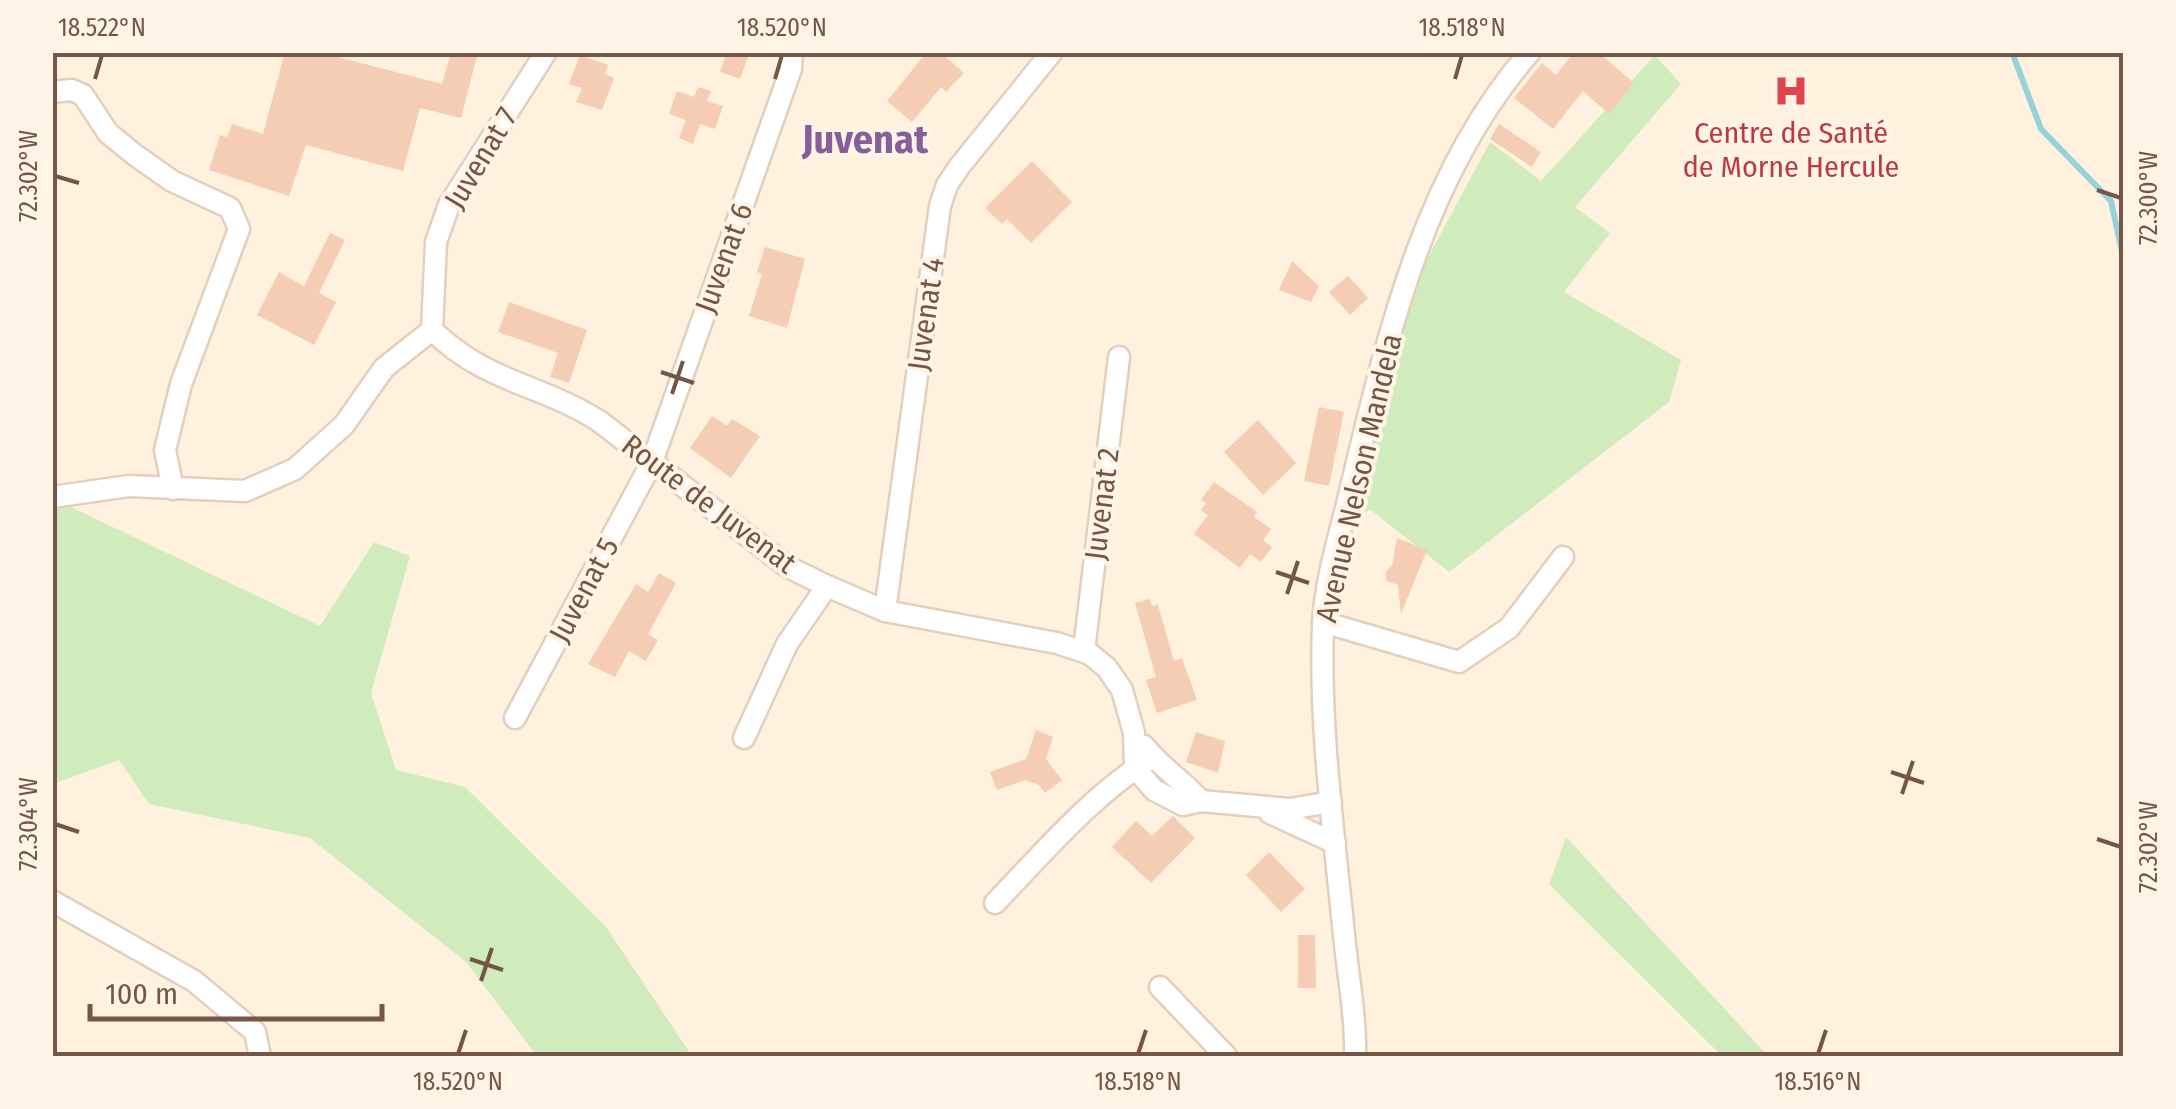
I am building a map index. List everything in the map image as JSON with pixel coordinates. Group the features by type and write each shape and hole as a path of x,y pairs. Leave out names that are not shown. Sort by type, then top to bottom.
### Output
{"street":[{"name":"Juvenat 7","path":"432,330 436,242 449,205 546,52"},
{"name":"Juvenat 6","path":"652,462 792,69 792,52"},
{"name":"Juvenat 4","path":"886,611 940,206 947,185 960,167 1052,52"},
{"name":"Avenue Nelson Mandela","path":"1355,1056 1330,802 1323,622 1377,374 1411,270 1440,193 1512,74 1530,52"},
{"path":"52,92 72,90 82,95 108,132 172,181 230,208 239,229 181,384 165,450 172,489"},
{"name":"Route de Juvenat","path":"432,330 454,353 472,364 502,379 570,402 788,567 826,586 886,611 1084,650"},
{"path":"52,497 129,486 245,491 295,469 344,425 384,368 432,330"},
{"name":"Juvenat 2","path":"1084,650 1119,357"},
{"name":"Juvenat 5","path":"515,718 652,462"},
{"path":"1323,622 1459,662 1509,628 1563,557"},
{"path":"744,738 787,644 826,586"},
{"path":"1084,650 1106,668 1122,690 1144,762 1200,801 1290,809 1330,802"},
{"path":"995,903 1060,836 1144,762"},
{"path":"1259,808 1334,843"},
{"path":"52,902 194,981 255,1032 260,1056"},
{"path":"1160,987 1226,1056"}],"green space":[{"path":"1655,55 1681,84 1575,207 1610,233 1564,292 1681,360 1669,402 1449,572 1371,510 1355,516 1411,289 1490,142 1541,181"},
{"path":"52,498 320,626 374,542 410,556 371,693 396,770 465,787 606,927 692,1056 537,1056 466,962 310,838 149,804 119,760 53,784"},
{"path":"1566,837 1768,1056 1722,1056 1549,884"}],"building":[{"path":"285,52 339,52 338,57 442,84 451,52 478,52 461,118 420,108 403,171 306,145 289,196 209,170 220,135 227,137 232,124 263,134"},
{"path":"727,52 750,52 740,79 720,72"},
{"path":"927,52 940,52 964,73 946,92 941,87 912,122 887,101"},
{"path":"1574,52 1598,52 1634,83 1609,114 1583,91 1553,129 1514,98 1542,63 1556,75"},
{"path":"580,55 608,65 605,74 614,78 602,110 576,102 582,88 569,84"},
{"path":"698,87 711,91 707,101 723,106 715,129 700,124 693,144 679,138 686,120 669,114 677,91 694,97"},
{"path":"1499,124 1541,152 1532,167 1490,139"},
{"path":"1032,161 1072,202 1031,243 1007,219 1002,224 985,208"},
{"path":"330,233 345,240 319,293 336,302 314,345 257,315 279,272 304,286"},
{"path":"765,247 805,259 787,328 749,316 762,274 757,272"},
{"path":"1292,261 1319,286 1311,302 1279,290"},
{"path":"1348,276 1368,298 1350,315 1329,292"},
{"path":"509,302 587,330 569,383 550,377 558,353 498,332"},
{"path":"1319,407 1344,412 1329,486 1304,481"},
{"path":"712,416 727,426 732,419 760,436 731,478 690,448"},
{"path":"1258,420 1296,463 1263,495 1224,452"},
{"path":"1214,482 1257,512 1254,517 1271,529 1263,540 1272,547 1261,562 1250,554 1240,568 1194,534 1208,515 1201,510 1206,503 1201,500"},
{"path":"1397,538 1427,550 1401,614 1398,585 1387,581 1385,573 1392,565"},
{"path":"659,573 676,583 648,634 658,640 646,661 629,651 615,677 588,664 636,584 648,592"},
{"path":"1150,599 1152,606 1158,605 1174,661 1182,658 1197,700 1157,713 1146,680 1156,677 1135,603"},
{"path":"1036,730 1053,737 1046,759 1062,780 1045,793 1039,785 1025,780 997,790 990,772 1026,759"},
{"path":"1196,732 1225,741 1218,773 1186,762"},
{"path":"1173,816 1195,838 1151,883 1112,847 1136,821 1152,836"},
{"path":"1269,852 1305,889 1281,912 1246,875"},
{"path":"1298,935 1315,935 1316,988 1298,988"}],"waterway":[{"path":"2012,52 2041,129 2111,201 2124,261"}],"place":[{"name":"Centre de Santé de Morne Hercule","path":"1791,91"}],"district":[{"name":"Juvenat","path":"865,140"}]}
